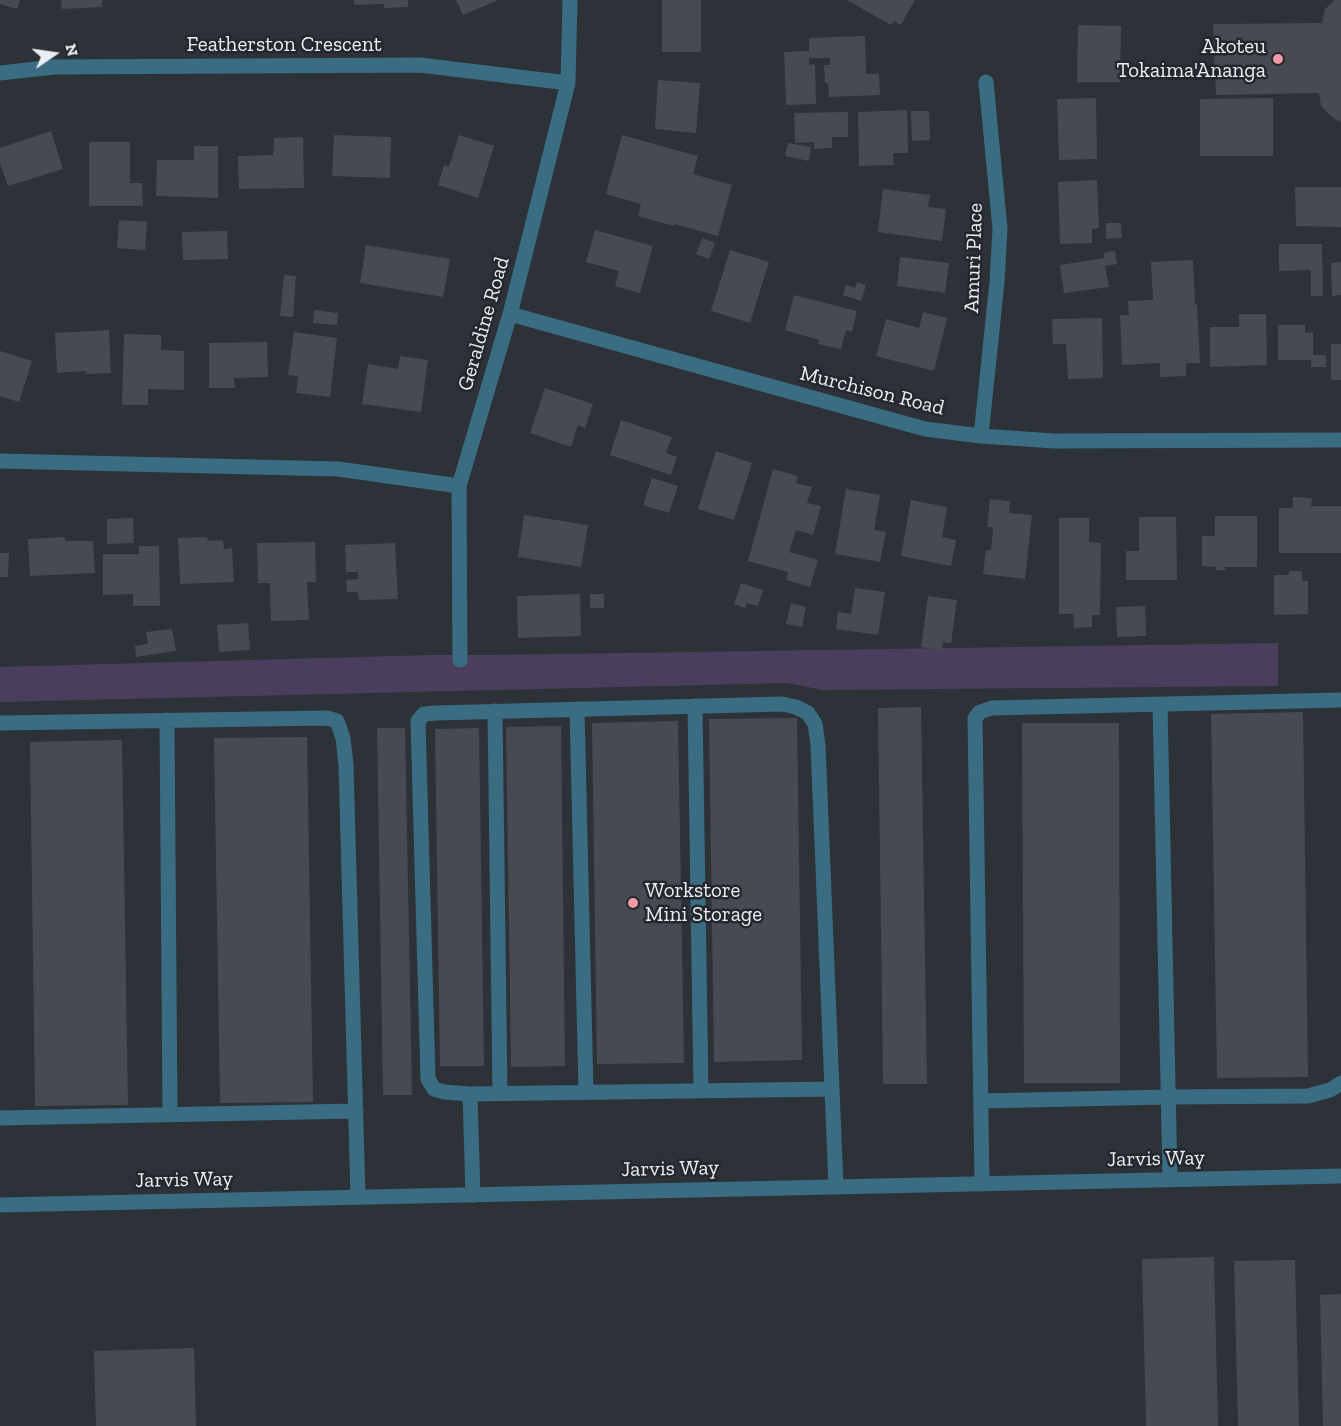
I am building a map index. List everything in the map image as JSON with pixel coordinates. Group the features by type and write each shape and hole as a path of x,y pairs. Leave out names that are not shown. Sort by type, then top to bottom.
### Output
{"street":[{"name":"Geraldine Road","path":"460,660 459,486 510,314 568,83 570,0"},
{"name":"Featherston Crescent","path":"0,73 54,67 420,65 568,83"},
{"name":"Amuri Place","path":"981,436 997,282 1000,229 986,82"},
{"name":"Murchison Road","path":"510,314 925,429 1054,441 1341,440"},
{"path":"0,461 338,470 459,486"},
{"path":"982,1184 975,718 980,712 992,708 1341,700"},
{"path":"832,1089 500,1094 470,1094 434,1089 428,1079 418,721 424,714 782,704 808,713 814,724 818,745 836,1187"},
{"path":"1160,704 1170,1179"},
{"path":"695,706 700,1091"},
{"path":"577,709 586,1092"},
{"path":"495,711 500,1094"},
{"path":"0,723 327,718 337,721 344,738 346,765 358,1197"},
{"path":"167,720 170,1115"},
{"path":"981,1101 1308,1096 1330,1090 1341,1083"},
{"path":"470,1094 473,1195"},
{"path":"0,1118 356,1111"},
{"name":"Jarvis Way","path":"0,1205 1341,1176"}],"shaded area":[{"path":"1278,643 1278,686 823,690 787,683 0,702 0,667 430,655"}],"building":[{"path":"0,0 20,0 17,9 0,4"},
{"path":"61,0 102,0 102,7 62,9"},
{"path":"354,0 408,0 408,7 384,8 384,4 354,5"},
{"path":"456,0 498,0 463,15"},
{"path":"662,0 701,0 701,52 662,52"},
{"path":"847,0 915,0 901,25 894,21 891,25"},
{"name":"Akoteu Tokaima'Ananga","path":"1335,0 1341,0 1341,122 1321,106 1319,93 1216,95 1213,24 1322,23 1325,9"},
{"path":"1078,25 1121,26 1120,82 1077,82"},
{"path":"865,36 866,74 879,74 880,95 829,97 824,65 830,65 830,58 809,58 809,65 815,64 816,104 786,105 784,52 809,51 809,38"},
{"path":"658,80 700,83 696,133 655,129"},
{"path":"1096,98 1097,159 1059,160 1057,99"},
{"path":"1273,98 1273,156 1200,156 1200,99"},
{"path":"907,110 908,153 893,153 894,165 859,166 858,112"},
{"path":"911,111 929,111 930,140 912,141"},
{"path":"848,112 848,137 832,137 832,148 814,149 814,142 795,143 794,113"},
{"path":"51,131 63,169 8,186 0,163 0,148"},
{"path":"334,135 391,137 390,178 332,176"},
{"path":"459,135 494,146 478,198 438,185 444,165 449,167"},
{"path":"622,135 698,156 693,174 732,185 718,236 638,216 641,204 606,194"},
{"path":"303,137 304,188 239,189 238,156 273,155 274,138"},
{"path":"89,142 130,142 130,183 142,183 143,206 89,206"},
{"path":"788,143 811,147 809,161 785,156"},
{"path":"194,146 218,146 218,198 156,196 157,160 194,160"},
{"path":"1097,180 1099,228 1092,229 1092,243 1060,244 1058,182"},
{"path":"1295,187 1341,187 1341,227 1296,226"},
{"path":"883,189 930,195 928,207 946,209 942,241 878,232"},
{"path":"119,220 147,222 145,250 117,248"},
{"path":"1106,223 1121,223 1122,238 1106,239"},
{"path":"595,230 653,246 640,293 615,286 619,271 586,262"},
{"path":"227,231 228,259 183,260 182,232"},
{"path":"702,238 715,243 709,259 696,254"},
{"path":"1279,244 1322,244 1323,296 1311,296 1311,270 1279,271"},
{"path":"366,245 450,259 443,297 360,283"},
{"path":"730,250 769,262 750,323 711,311"},
{"path":"1115,251 1117,264 1105,266 1109,287 1064,293 1060,265 1105,258 1103,253"},
{"path":"900,257 949,263 945,293 897,286"},
{"path":"1193,260 1200,363 1186,363 1186,376 1160,377 1160,363 1122,365 1120,315 1129,315 1128,301 1153,300 1151,262"},
{"path":"1341,262 1341,295 1332,296 1331,263"},
{"path":"284,275 296,276 293,317 280,316"},
{"path":"857,282 866,285 861,301 843,295 846,285 855,288"},
{"path":"794,295 857,311 852,332 846,330 841,349 818,344 819,340 785,330"},
{"path":"314,310 338,313 337,325 313,323"},
{"path":"923,312 947,318 934,371 876,356 886,319 919,328"},
{"path":"1239,314 1266,314 1267,365 1210,367 1210,327 1239,327"},
{"path":"1102,318 1103,378 1068,379 1066,344 1053,344 1052,319"},
{"path":"1278,325 1305,325 1305,333 1313,332 1313,355 1326,355 1326,367 1311,367 1311,360 1278,360"},
{"path":"109,330 111,373 86,374 86,371 57,373 55,333"},
{"path":"294,332 337,338 330,397 296,393 298,376 288,375"},
{"path":"124,334 161,335 161,350 184,351 184,390 148,389 148,405 122,405"},
{"path":"267,342 268,377 234,378 235,388 209,388 209,343"},
{"path":"1331,344 1341,344 1341,380 1331,380"},
{"path":"0,351 32,361 19,402 0,396"},
{"path":"400,356 428,360 421,412 362,404 368,364 398,369"},
{"path":"545,388 593,404 585,428 578,425 571,447 530,433"},
{"path":"621,420 672,437 666,453 677,457 671,475 610,455"},
{"path":"716,451 752,463 734,520 698,509"},
{"path":"773,469 798,476 796,483 812,487 807,503 821,506 813,535 796,530 789,552 818,560 810,587 786,580 788,572 748,561"},
{"path":"652,478 678,486 669,513 643,505"},
{"path":"846,489 880,495 874,530 886,532 880,562 835,554"},
{"path":"1293,497 1312,498 1311,506 1341,506 1341,553 1279,553 1279,508 1293,508"},
{"path":"990,499 1010,501 1009,513 1032,515 1025,579 983,574 986,550 991,550 993,527 987,527"},
{"path":"911,500 947,507 942,537 956,540 951,566 901,556"},
{"path":"524,515 588,525 581,567 518,557"},
{"path":"1215,516 1257,516 1257,567 1225,567 1225,570 1216,570 1216,567 1202,566 1202,536 1215,536"},
{"path":"1139,517 1176,517 1177,580 1126,580 1126,551 1139,551"},
{"path":"133,518 134,543 107,544 107,519"},
{"path":"1059,518 1089,518 1089,542 1101,543 1100,615 1092,615 1092,627 1074,628 1073,614 1059,614"},
{"path":"65,537 65,541 93,541 95,573 30,576 28,539"},
{"path":"207,537 208,541 223,540 224,549 232,548 234,582 180,584 178,538"},
{"path":"315,542 316,582 307,582 309,620 271,621 270,583 258,583 257,543"},
{"path":"395,543 398,599 359,600 358,592 347,592 346,580 358,579 358,572 346,572 345,545"},
{"path":"139,546 159,546 160,606 133,606 133,594 103,595 103,554 139,554"},
{"path":"0,553 9,553 8,577 0,577"},
{"path":"1289,571 1302,571 1302,581 1308,581 1308,614 1274,615 1274,575 1289,575"},
{"path":"741,583 763,590 758,606 747,603 745,608 734,604"},
{"path":"855,588 885,592 878,635 836,629 838,612 851,614"},
{"path":"580,594 581,636 518,638 517,596"},
{"path":"590,594 604,594 604,608 590,608"},
{"path":"928,596 957,600 951,643 943,642 942,651 921,647"},
{"path":"791,603 806,607 802,627 786,624"},
{"path":"1145,606 1146,636 1117,637 1116,607"},
{"path":"248,623 250,650 219,652 217,625"},
{"path":"172,629 176,651 136,657 135,646 148,644 146,632"},
{"path":"921,707 927,1084 883,1084 878,708"},
{"path":"1303,712 1308,1077 1217,1078 1211,714"},
{"path":"797,718 802,1060 714,1062 709,719"},
{"path":"678,721 684,1063 597,1064 592,723"},
{"path":"1022,723 1119,723 1120,1083 1024,1083"},
{"path":"561,726 565,1066 511,1067 506,727"},
{"path":"377,728 405,728 412,1095 383,1095"},
{"path":"479,728 484,1066 440,1066 435,729"},
{"path":"307,737 313,1102 220,1103 214,738"},
{"path":"122,740 128,1105 35,1106 30,742"},
{"path":"1214,1257 1218,1426 1146,1426 1142,1259"},
{"path":"1295,1260 1299,1426 1238,1426 1234,1261"},
{"path":"1341,1294 1341,1426 1323,1426 1320,1295"},
{"path":"194,1348 196,1426 96,1426 94,1351"}],"place":[{"name":"Akoteu Tokaima'Ananga","path":"1278,59"},
{"name":"Workstore Mini Storage","path":"633,903"}]}
